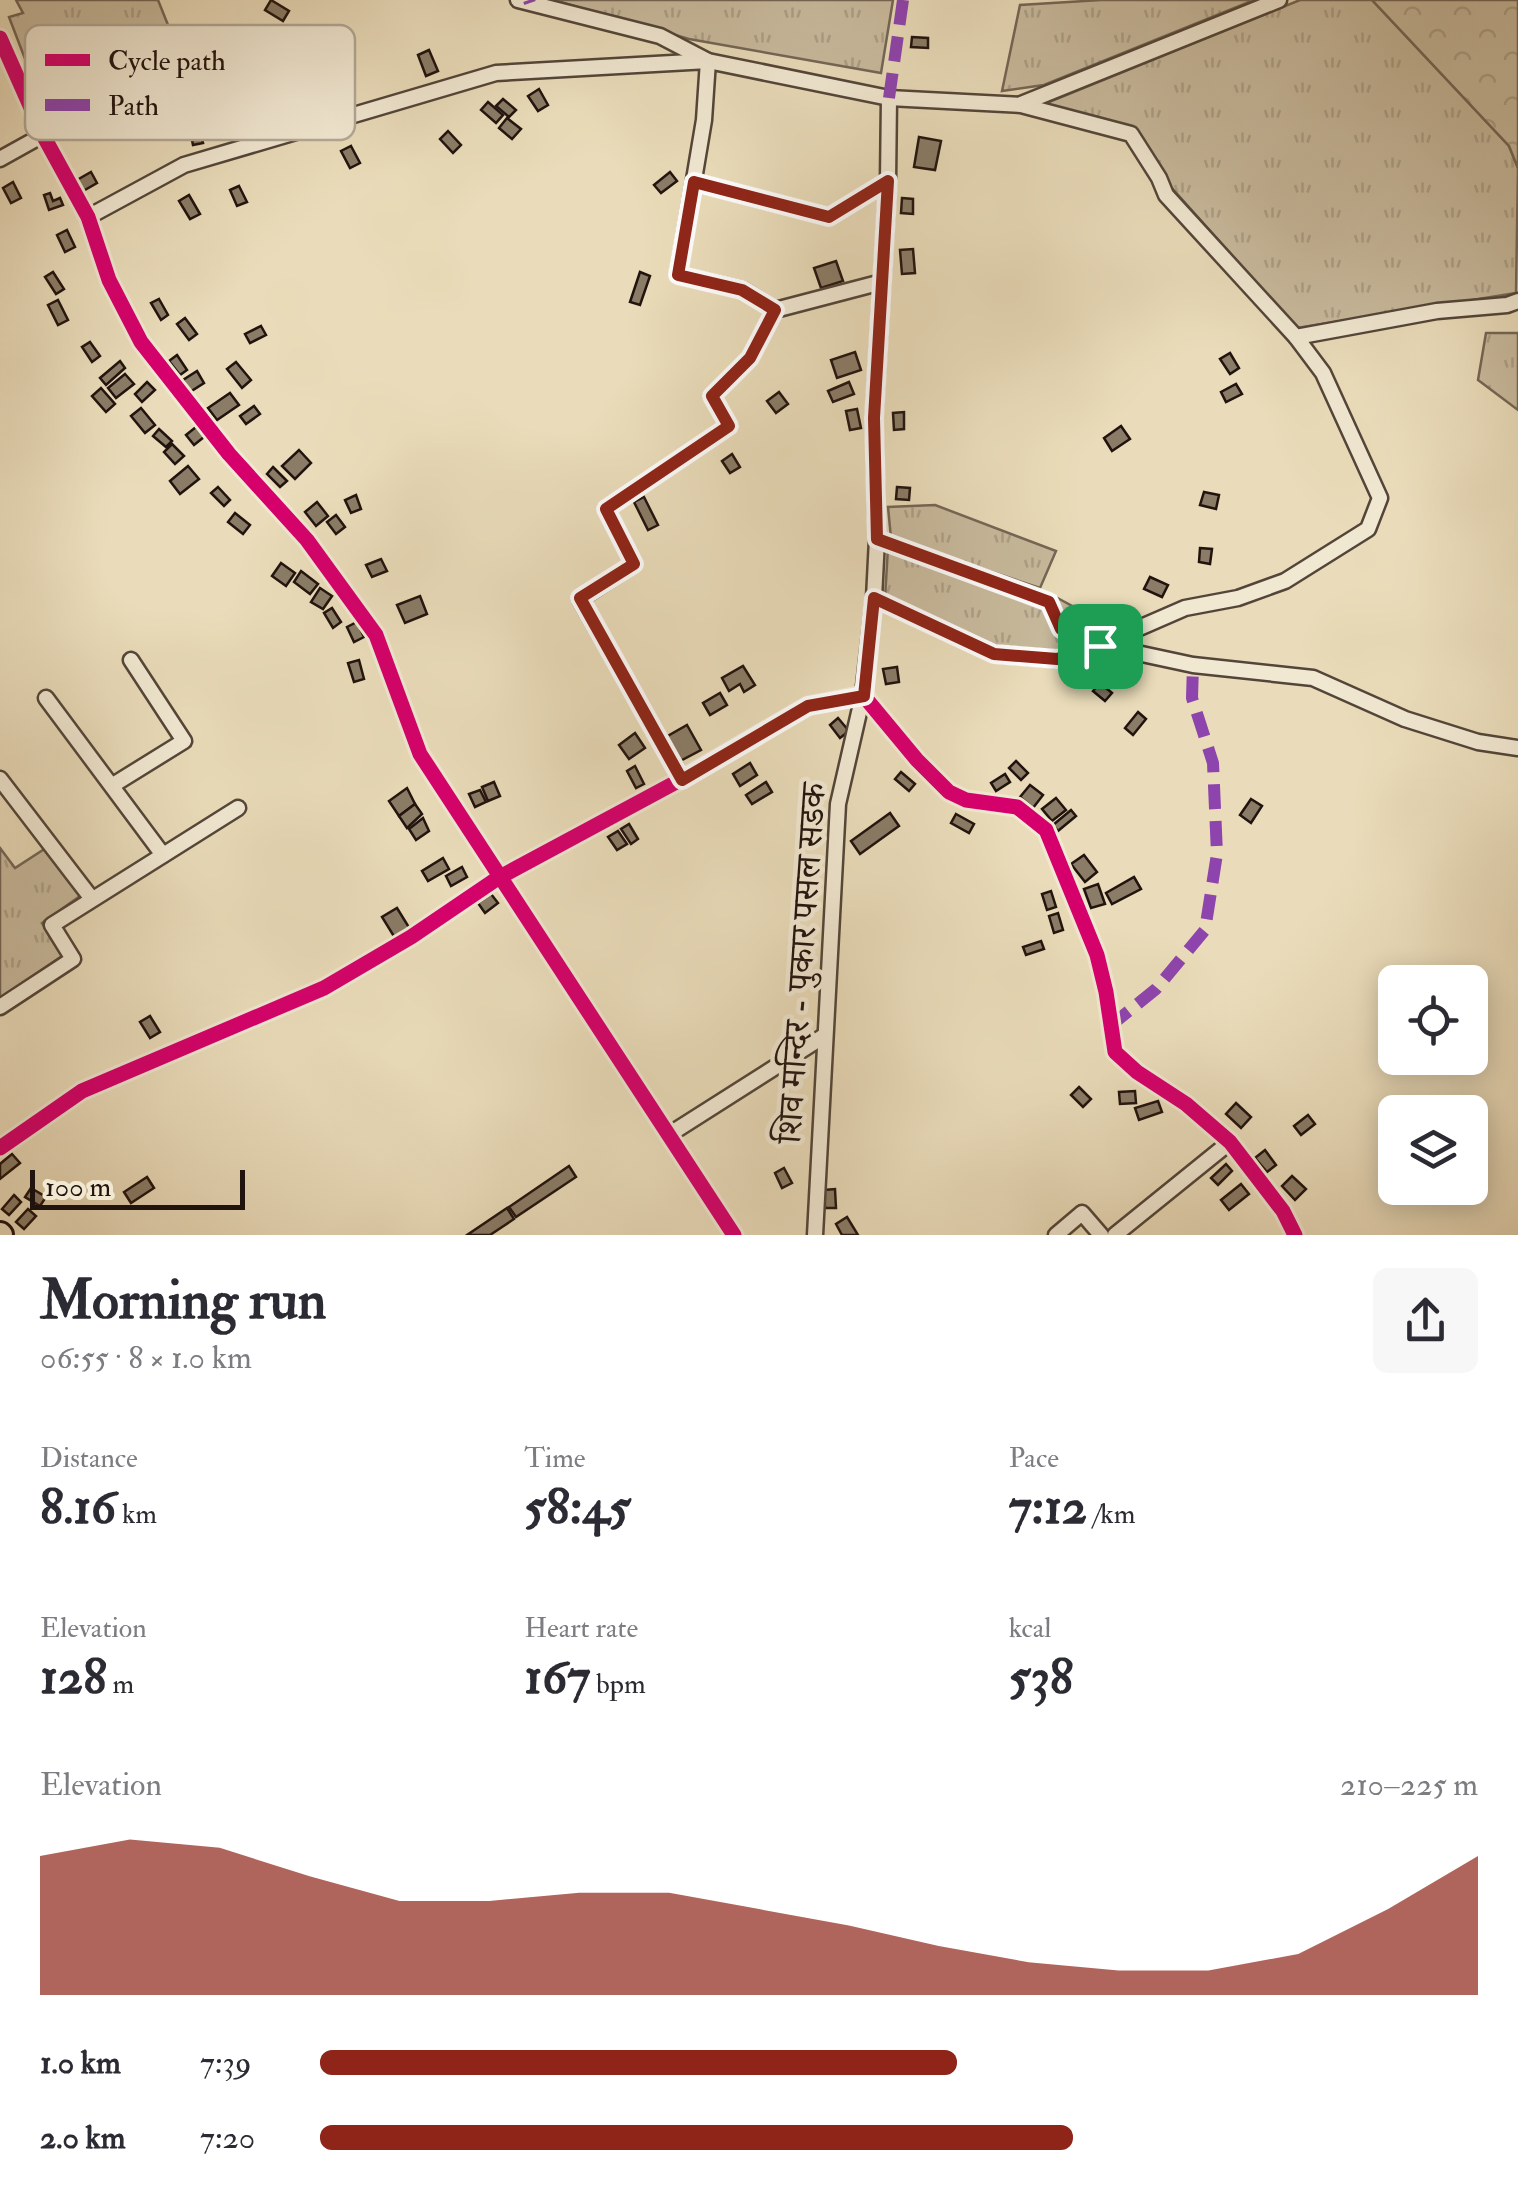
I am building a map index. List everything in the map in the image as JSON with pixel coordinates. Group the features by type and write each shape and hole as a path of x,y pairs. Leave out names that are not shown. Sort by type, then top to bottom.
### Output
{"street":[{"path":"518,0 660,36 708,61"},
{"path":"1020,104 1280,0"},
{"path":"0,38 25,94"},
{"path":"708,61 704,120 678,275 742,290 775,310 882,282"},
{"path":"355,115 496,73 708,61 889,98 1020,104 1131,134 1166,194 1296,337 1323,373 1380,498 1368,529 1285,582 1238,598 1185,608 1100,646 1057,659 994,654 874,598"},
{"name":"शिव मन्दिर - पुकार पसल सडक","path":"814,1235 838,804 864,696 874,598 874,418 889,98"},
{"path":"0,159 34,140"},
{"path":"46,140 88,217 110,280 142,342 229,454 307,540 376,635 420,754 734,1235"},
{"path":"88,217 184,165 269,140"},
{"path":"694,182 829,217 888,181"},
{"path":"1296,337 1518,301"},
{"path":"682,780 580,598 634,564 606,509 729,426 712,396 750,358 775,310"},
{"path":"877,539 1049,602 1061,629 1100,646 1193,665 1313,678 1405,719 1478,742 1518,748"},
{"path":"113,786 184,741 131,660"},
{"path":"0,1148 82,1091 324,988 411,938 498,878 682,780 808,706 864,696 948,792 966,800 1017,807 1046,830 1097,955 1115,1052 1230,1142 1283,1211 1295,1235"},
{"path":"46,698 163,856"},
{"path":"0,778 92,898"},
{"path":"0,1007 73,958 52,925 238,808"},
{"path":"670,1134 824,1036"},
{"path":"1115,1235 1230,1142"},
{"path":"1056,1235 1082,1212 1101,1235"}],"green space":[{"path":"16,0 158,0 168,25 25,25 25,59 9,17 23,13"},
{"path":"553,0 893,0 881,73 689,39"},
{"path":"1101,0 1254,0 1044,85 1002,91 1020,5"},
{"path":"1300,0 1372,0 1509,146 1518,168 1516,293 1297,328 1171,187 1135,129 1044,104"},
{"path":"1372,0 1518,0 1518,168 1509,146"},
{"path":"1486,333 1518,333 1518,410 1478,380"},
{"path":"935,505 1056,551 1040,588 891,538 888,507"},
{"path":"888,547 1042,604 1053,631 1082,644 1057,650 1006,648 956,632 885,599"},
{"path":"1052,595 1109,626 1102,638 1066,626"},
{"path":"0,848 15,868 46,848 80,896 42,923 62,956 0,999"}],"building":[{"path":"271,0 289,11 283,21 265,10"},
{"path":"912,37 928,38 928,48 911,47"},
{"path":"429,50 438,71 426,76 418,55"},
{"path":"539,89 548,105 538,111 528,96"},
{"path":"503,99 516,110 509,117 496,106"},
{"path":"488,102 503,115 496,123 481,110"},
{"path":"507,118 521,129 512,139 499,128"},
{"path":"448,131 461,145 453,153 440,139"},
{"path":"919,137 941,141 935,170 914,167"},
{"path":"351,146 360,163 350,168 341,151"},
{"path":"91,172 97,183 83,191 77,180"},
{"path":"670,172 677,181 661,193 654,185"},
{"path":"13,182 21,198 11,203 3,188"},
{"path":"239,186 247,202 237,206 230,190"},
{"path":"50,193 53,201 60,198 63,205 49,210 44,195"},
{"path":"189,195 200,214 190,219 179,201"},
{"path":"902,198 913,199 913,214 901,213"},
{"path":"67,230 75,247 65,252 57,235"},
{"path":"913,249 915,273 902,274 900,250"},
{"path":"836,261 843,281 821,288 814,268"},
{"path":"53,272 64,289 56,294 45,277"},
{"path":"640,272 650,276 640,305 630,302"},
{"path":"159,299 168,315 161,320 151,303"},
{"path":"58,300 68,320 58,325 48,305"},
{"path":"185,318 197,334 189,340 177,324"},
{"path":"261,326 266,335 250,343 245,334"},
{"path":"90,342 100,356 92,362 82,347"},
{"path":"855,352 861,370 837,378 831,360"},
{"path":"1230,353 1239,368 1230,374 1220,359"},
{"path":"177,355 187,370 180,375 169,361"},
{"path":"120,361 125,368 106,385 100,378"},
{"path":"236,362 251,380 242,388 227,369"},
{"path":"197,371 204,383 190,392 183,380"},
{"path":"125,374 134,384 116,398 108,388"},
{"path":"147,382 155,390 142,402 135,394"},
{"path":"849,382 854,394 833,402 828,391"},
{"path":"1236,384 1242,394 1226,402 1221,392"},
{"path":"101,388 115,404 106,412 92,396"},
{"path":"779,392 788,404 776,413 767,401"},
{"path":"230,393 239,405 217,420 208,408"},
{"path":"254,406 260,414 246,424 240,416"},
{"path":"141,408 155,425 145,433 131,416"},
{"path":"857,409 861,428 850,430 846,411"},
{"path":"904,412 904,429 894,430 893,413"},
{"path":"1121,426 1130,439 1112,451 1104,438"},
{"path":"196,427 204,437 194,445 186,435"},
{"path":"159,429 172,441 166,447 153,436"},
{"path":"172,444 184,456 175,464 164,452"},
{"path":"299,450 311,463 295,479 282,466"},
{"path":"732,454 740,467 730,473 722,461"},
{"path":"188,466 199,479 180,494 170,481"},
{"path":"273,467 287,481 280,487 267,474"},
{"path":"218,487 230,500 224,506 211,493"},
{"path":"897,487 910,488 909,500 896,499"},
{"path":"1204,492 1219,495 1216,509 1200,505"},
{"path":"356,495 361,509 351,513 345,500"},
{"path":"644,497 658,525 648,530 634,502"},
{"path":"317,502 328,516 316,526 305,512"},
{"path":"235,513 250,525 243,534 228,522"},
{"path":"336,515 345,527 336,534 327,522"},
{"path":"1200,548 1212,549 1210,564 1199,562"},
{"path":"381,559 387,571 372,577 366,565"},
{"path":"281,563 295,573 286,586 272,576"},
{"path":"301,571 318,584 310,594 294,582"},
{"path":"1150,577 1168,585 1162,597 1144,589"},
{"path":"320,588 332,596 323,609 311,602"},
{"path":"420,596 427,614 405,623 397,605"},
{"path":"332,608 341,622 333,628 324,613"},
{"path":"357,622 364,637 354,642 347,627"},
{"path":"359,660 364,679 354,682 348,663"},
{"path":"743,666 755,685 744,692 740,684 729,691 722,678"},
{"path":"897,667 899,682 886,684 883,669"},
{"path":"1100,683 1112,693 1105,701 1093,691"},
{"path":"720,693 727,705 710,715 703,703"},
{"path":"1138,712 1146,719 1133,735 1125,728"},
{"path":"838,718 849,731 840,738 830,725"},
{"path":"687,725 701,750 680,761 666,737"},
{"path":"635,733 645,748 629,759 619,745"},
{"path":"1016,761 1028,773 1021,780 1009,768"},
{"path":"750,763 757,775 740,786 733,774"},
{"path":"635,766 644,784 636,788 627,771"},
{"path":"901,772 915,784 909,791 895,779"},
{"path":"1005,774 1010,782 996,791 991,783"},
{"path":"494,782 500,796 488,801 482,787"},
{"path":"766,782 772,792 752,804 746,795"},
{"path":"1030,785 1043,795 1033,808 1020,797"},
{"path":"407,788 415,804 399,816 389,801"},
{"path":"480,790 486,802 475,807 469,794"},
{"path":"1056,798 1066,810 1052,821 1042,809"},
{"path":"1251,799 1262,806 1251,823 1240,815"},
{"path":"415,804 422,814 407,828 399,816"},
{"path":"1071,810 1076,816 1058,831 1053,825"},
{"path":"890,813 899,826 860,854 851,841"},
{"path":"956,814 974,824 969,833 951,823"},
{"path":"423,818 429,831 416,840 409,829"},
{"path":"629,824 638,839 631,844 621,829"},
{"path":"618,831 627,844 617,850 608,837"},
{"path":"1084,855 1097,872 1085,882 1071,864"},
{"path":"443,858 449,869 428,881 422,871"},
{"path":"462,867 467,877 451,886 446,876"},
{"path":"1134,877 1141,889 1112,904 1106,893"},
{"path":"1098,884 1105,904 1091,908 1084,889"},
{"path":"1051,891 1056,907 1047,910 1042,894"},
{"path":"491,894 498,903 485,913 478,903"},
{"path":"397,908 410,929 395,938 382,917"},
{"path":"1058,913 1063,930 1054,933 1049,916"},
{"path":"1041,941 1044,949 1026,955 1023,947"},
{"path":"150,1016 160,1032 150,1038 140,1022"},
{"path":"1079,1087 1091,1099 1083,1107 1071,1095"},
{"path":"1135,1091 1136,1103 1120,1104 1119,1092"},
{"path":"1158,1101 1162,1112 1139,1120 1135,1108"},
{"path":"1236,1103 1251,1117 1241,1128 1226,1114"},
{"path":"1308,1115 1315,1124 1301,1135 1294,1126"},
{"path":"1265,1150 1276,1165 1267,1172 1255,1158"},
{"path":"12,1154 20,1163 0,1179 0,1164"},
{"path":"1226,1164 1232,1171 1218,1185 1211,1178"},
{"path":"569,1166 576,1177 516,1217 509,1207"},
{"path":"784,1168 792,1183 782,1188 775,1173"},
{"path":"1292,1176 1306,1189 1295,1200 1282,1186"},
{"path":"147,1177 154,1188 131,1203 124,1192"},
{"path":"1241,1184 1249,1194 1229,1210 1221,1200"},
{"path":"31,1188 46,1197 40,1206 25,1197"},
{"path":"835,1189 836,1208 825,1208 824,1190"},
{"path":"14,1195 21,1202 9,1215 2,1209"},
{"path":"507,1208 514,1219 490,1235 467,1235"},
{"path":"28,1209 36,1216 24,1229 16,1222"},
{"path":"847,1217 858,1235 842,1235 836,1224"}],"marked path":[{"path":"889,98 903,0"},
{"path":"1109,1027 1156,989 1205,930 1217,854 1213,763 1192,698 1193,665"}],"cycle path":[{"path":"0,38 25,94"},
{"path":"46,140 88,217 109,280 141,342 229,454 307,540 376,635 420,754 734,1235"},
{"path":"0,1148 82,1091 324,988 411,937 498,878 808,706 863,695 949,792 966,800 1017,807 1046,830 1097,955 1115,1052 1230,1142 1283,1211 1295,1235"}],"route":[{"path":"888,181 874,418 877,539 1049,602 1061,629 1100,646 1057,659 994,654 874,598 864,696 808,706 682,780 580,598 634,564 606,509 729,426 712,396 750,358 775,310 742,290 678,275 694,182 829,217 888,181"}]}
